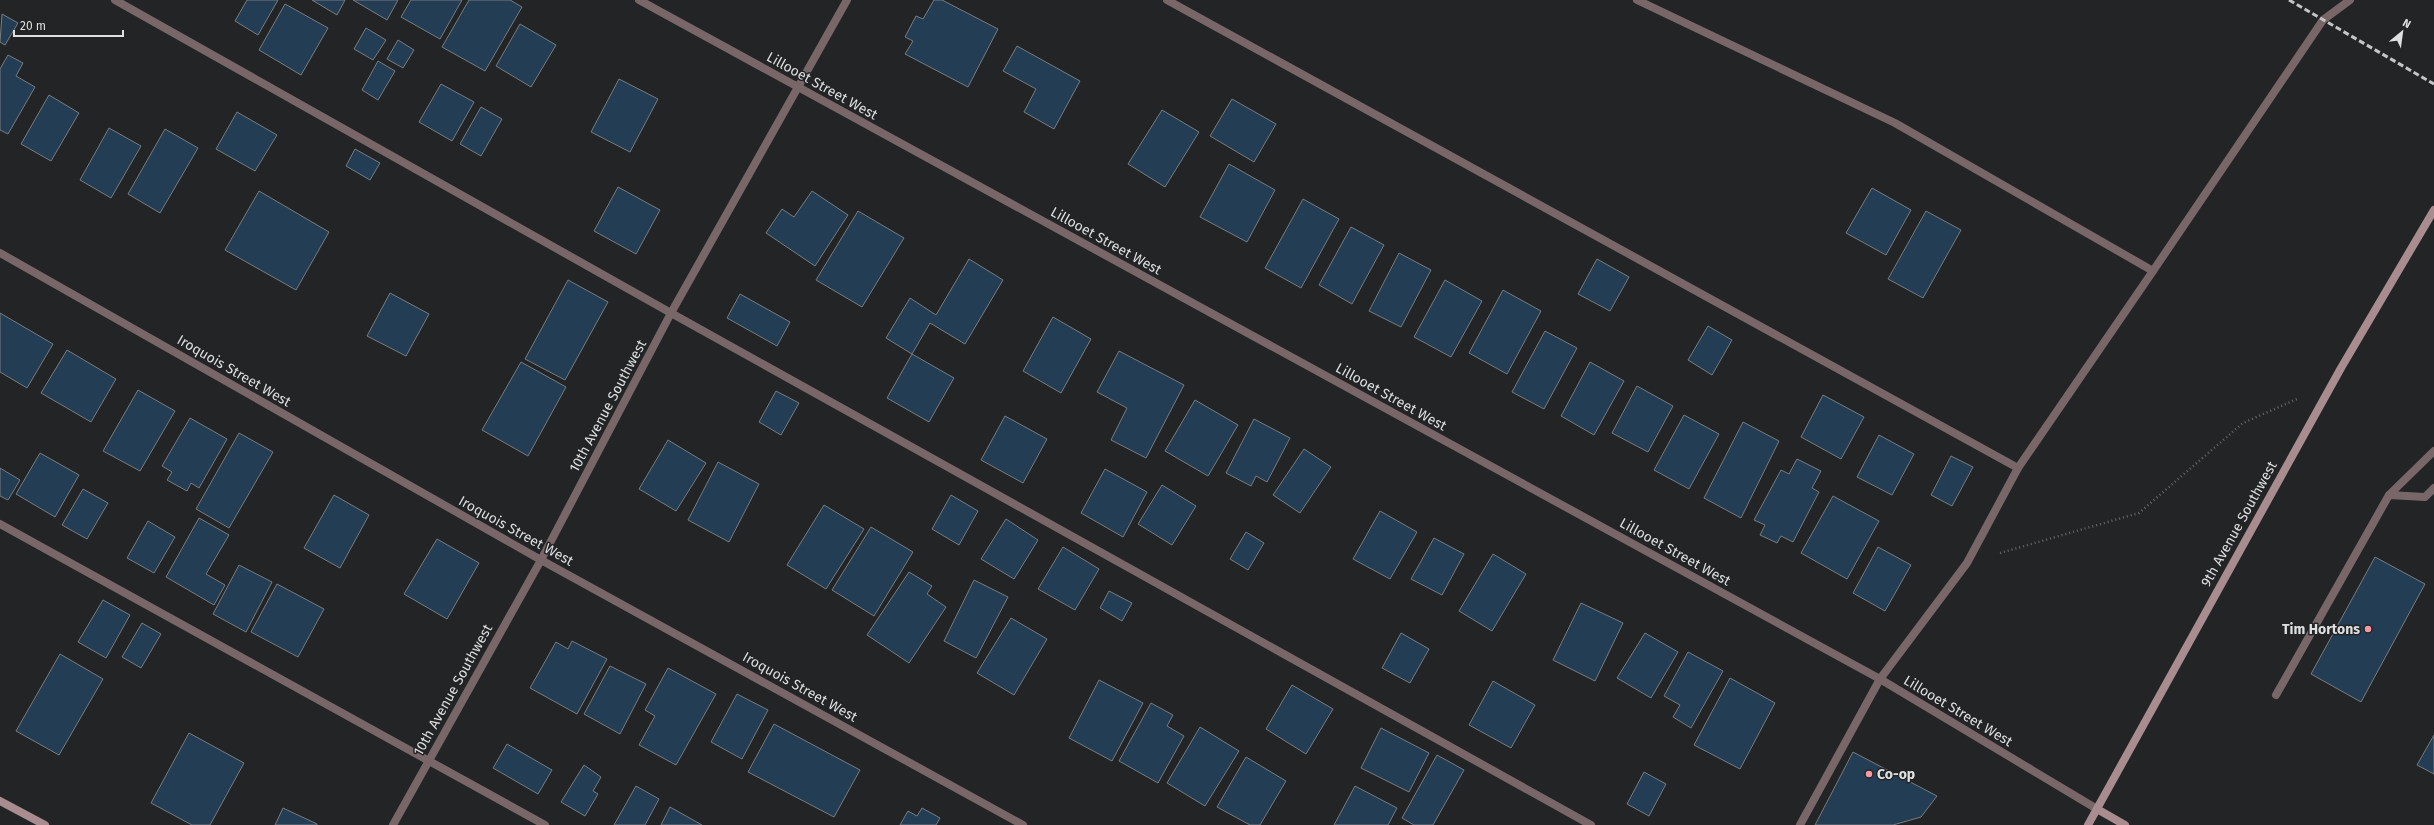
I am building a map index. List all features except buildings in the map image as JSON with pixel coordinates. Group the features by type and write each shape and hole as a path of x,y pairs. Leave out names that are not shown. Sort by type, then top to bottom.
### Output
{"main road":[{"name":"9th Avenue Southwest","path":"2088,825 2332,384 2434,210"},
{"path":"0,800 45,825"},
{"name":"Lillooet Street West","path":"2097,809 2125,825"}],"street":[{"path":"115,0 671,313 1591,825"},
{"name":"Lillooet Street West","path":"639,0 1880,679 2097,809"},
{"name":"10th Avenue Southwest","path":"393,825 541,560 671,313 847,0"},
{"path":"1167,0 2018,468"},
{"path":"1637,0 1895,123 2152,271"},
{"path":"1800,825 1880,679 1967,563 2018,468 2323,20 2350,0"},
{"name":"Iroquois Street West","path":"0,252 541,560 1023,825"},
{"path":"2276,695 2389,495 2434,452"},
{"path":"2389,495 2425,497 2434,488"},
{"path":"0,524 429,759 545,825"}],"path":[{"path":"1967,563 2139,513 2243,423 2332,384"}],"railway":[{"path":"2289,0 2434,84"}],"place":[{"name":"Tim Hortons","path":"2368,629"},
{"name":"Co-op","path":"1869,774"}]}
